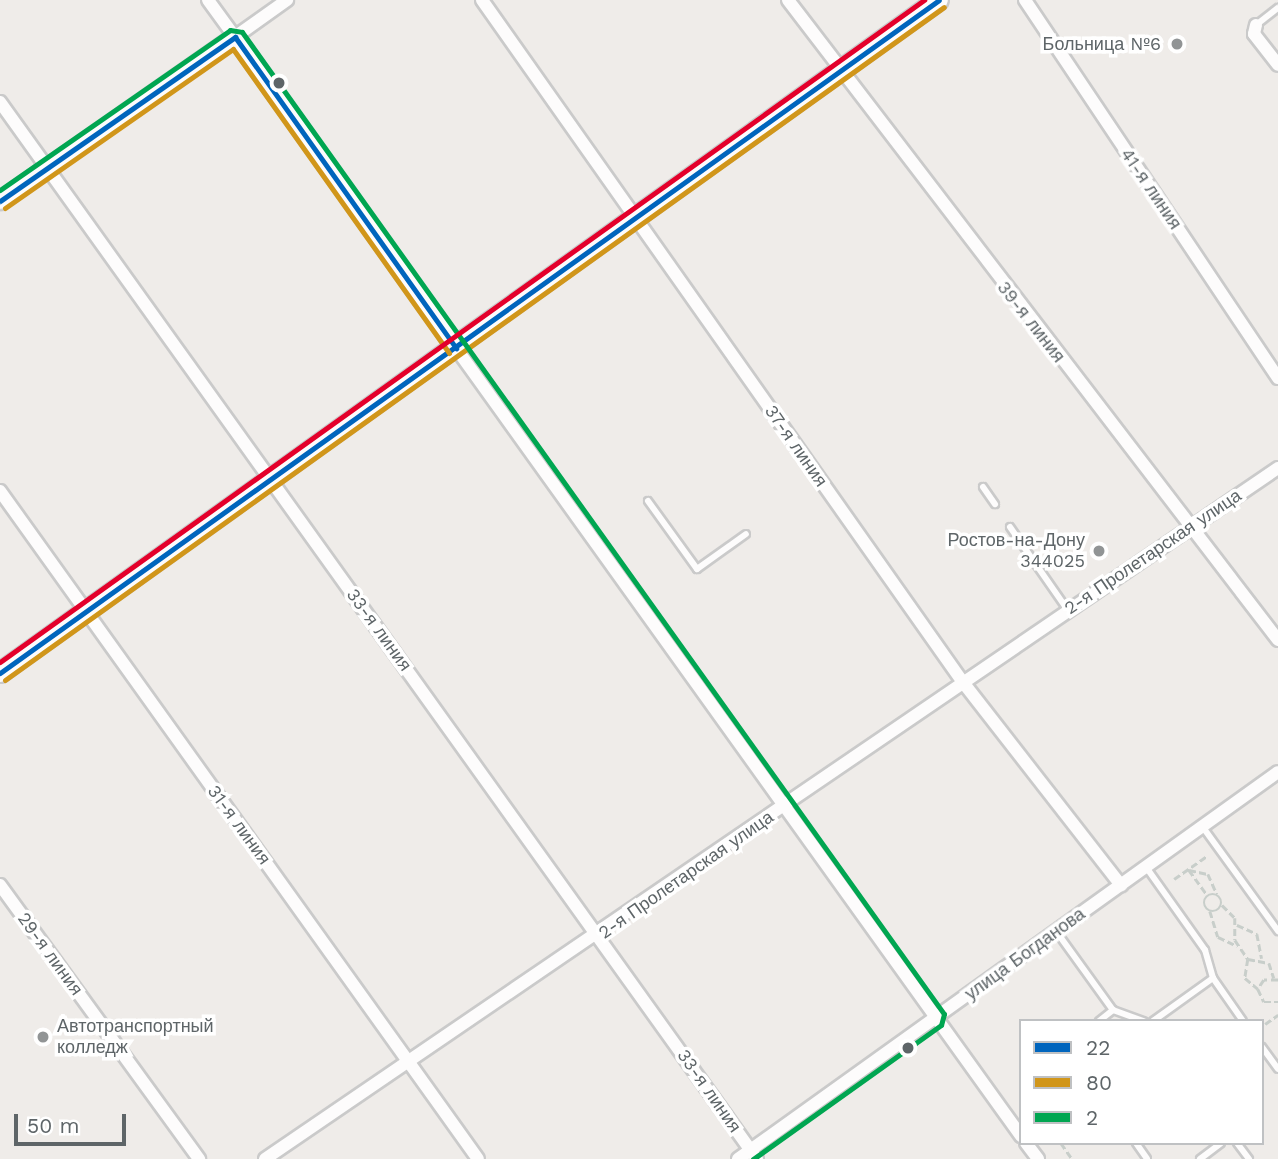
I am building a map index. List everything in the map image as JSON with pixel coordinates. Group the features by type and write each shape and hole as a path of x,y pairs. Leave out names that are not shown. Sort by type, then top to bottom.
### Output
{"main road":[{"path":"0,673 272,481 939,0"}],"street":[{"path":"208,0 787,805 1019,1133"},
{"path":"0,201 287,0"},
{"name":"37-я линия","path":"482,0 962,681 1121,885"},
{"name":"39-я линия","path":"788,0 837,71 1278,640"},
{"name":"41-я линия","path":"1025,0 1278,377"},
{"path":"1256,25 1254,34 1278,65"},
{"name":"33-я линия","path":"0,102 754,1154"},
{"name":"2-я Пролетарская улица","path":"265,1159 598,936 1067,608 1278,468"},
{"name":"31-я линия","path":"0,491 478,1159"},
{"name":"улица Богданова","path":"738,1159 754,1154 936,1018 1278,772"},
{"name":"29-я линия","path":"0,885 199,1159"}],"lane":[{"path":"1256,25 1278,8"},
{"path":"983,487 995,504"},
{"path":"648,501 697,569 746,534"},
{"path":"1010,527 1067,608"},
{"path":"1202,826 1278,931"},
{"path":"1146,867 1205,950 1213,978 1242,1019"},
{"path":"1056,931 1113,1010 1138,1019"},
{"path":"1156,1019 1213,978"},
{"path":"1102,1019 1113,1010"},
{"path":"1264,1050 1278,1069"},
{"path":"1200,1159 1219,1145"}],"path":[{"path":"1174,879 1207,856"},
{"path":"1189,870 1208,874 1222,905 1237,925 1257,934 1262,959 1276,979 1258,989"},
{"path":"1189,870 1208,895"},
{"path":"1208,895 1217,894"},
{"path":"1208,895 1204,904 1210,911 1218,937 1239,946"},
{"path":"1210,911 1222,905"},
{"path":"1237,925 1239,946 1248,959 1245,978 1258,989 1264,1002 1278,1002"},
{"path":"1248,959 1262,959"},
{"path":"1265,1024 1278,1015"}],"transit line":[{"path":"0,662 924,0"},
{"name":"22","path":"0,673 939,0"},
{"name":"80","path":"5,680 944,7"},
{"name":"2","path":"0,190 230,30 242,32 944,1014 941,1025 753,1159"},
{"name":"22","path":"0,201 235,37 456,348"},
{"name":"80","path":"5,208 233,49 449,353"}],"place":[{"name":"Больница №6","path":"1177,44"},
{"name":"Ростов-на-Дону 344025","path":"1099,551"},
{"name":"Автотранспортный колледж","path":"43,1037"}]}
